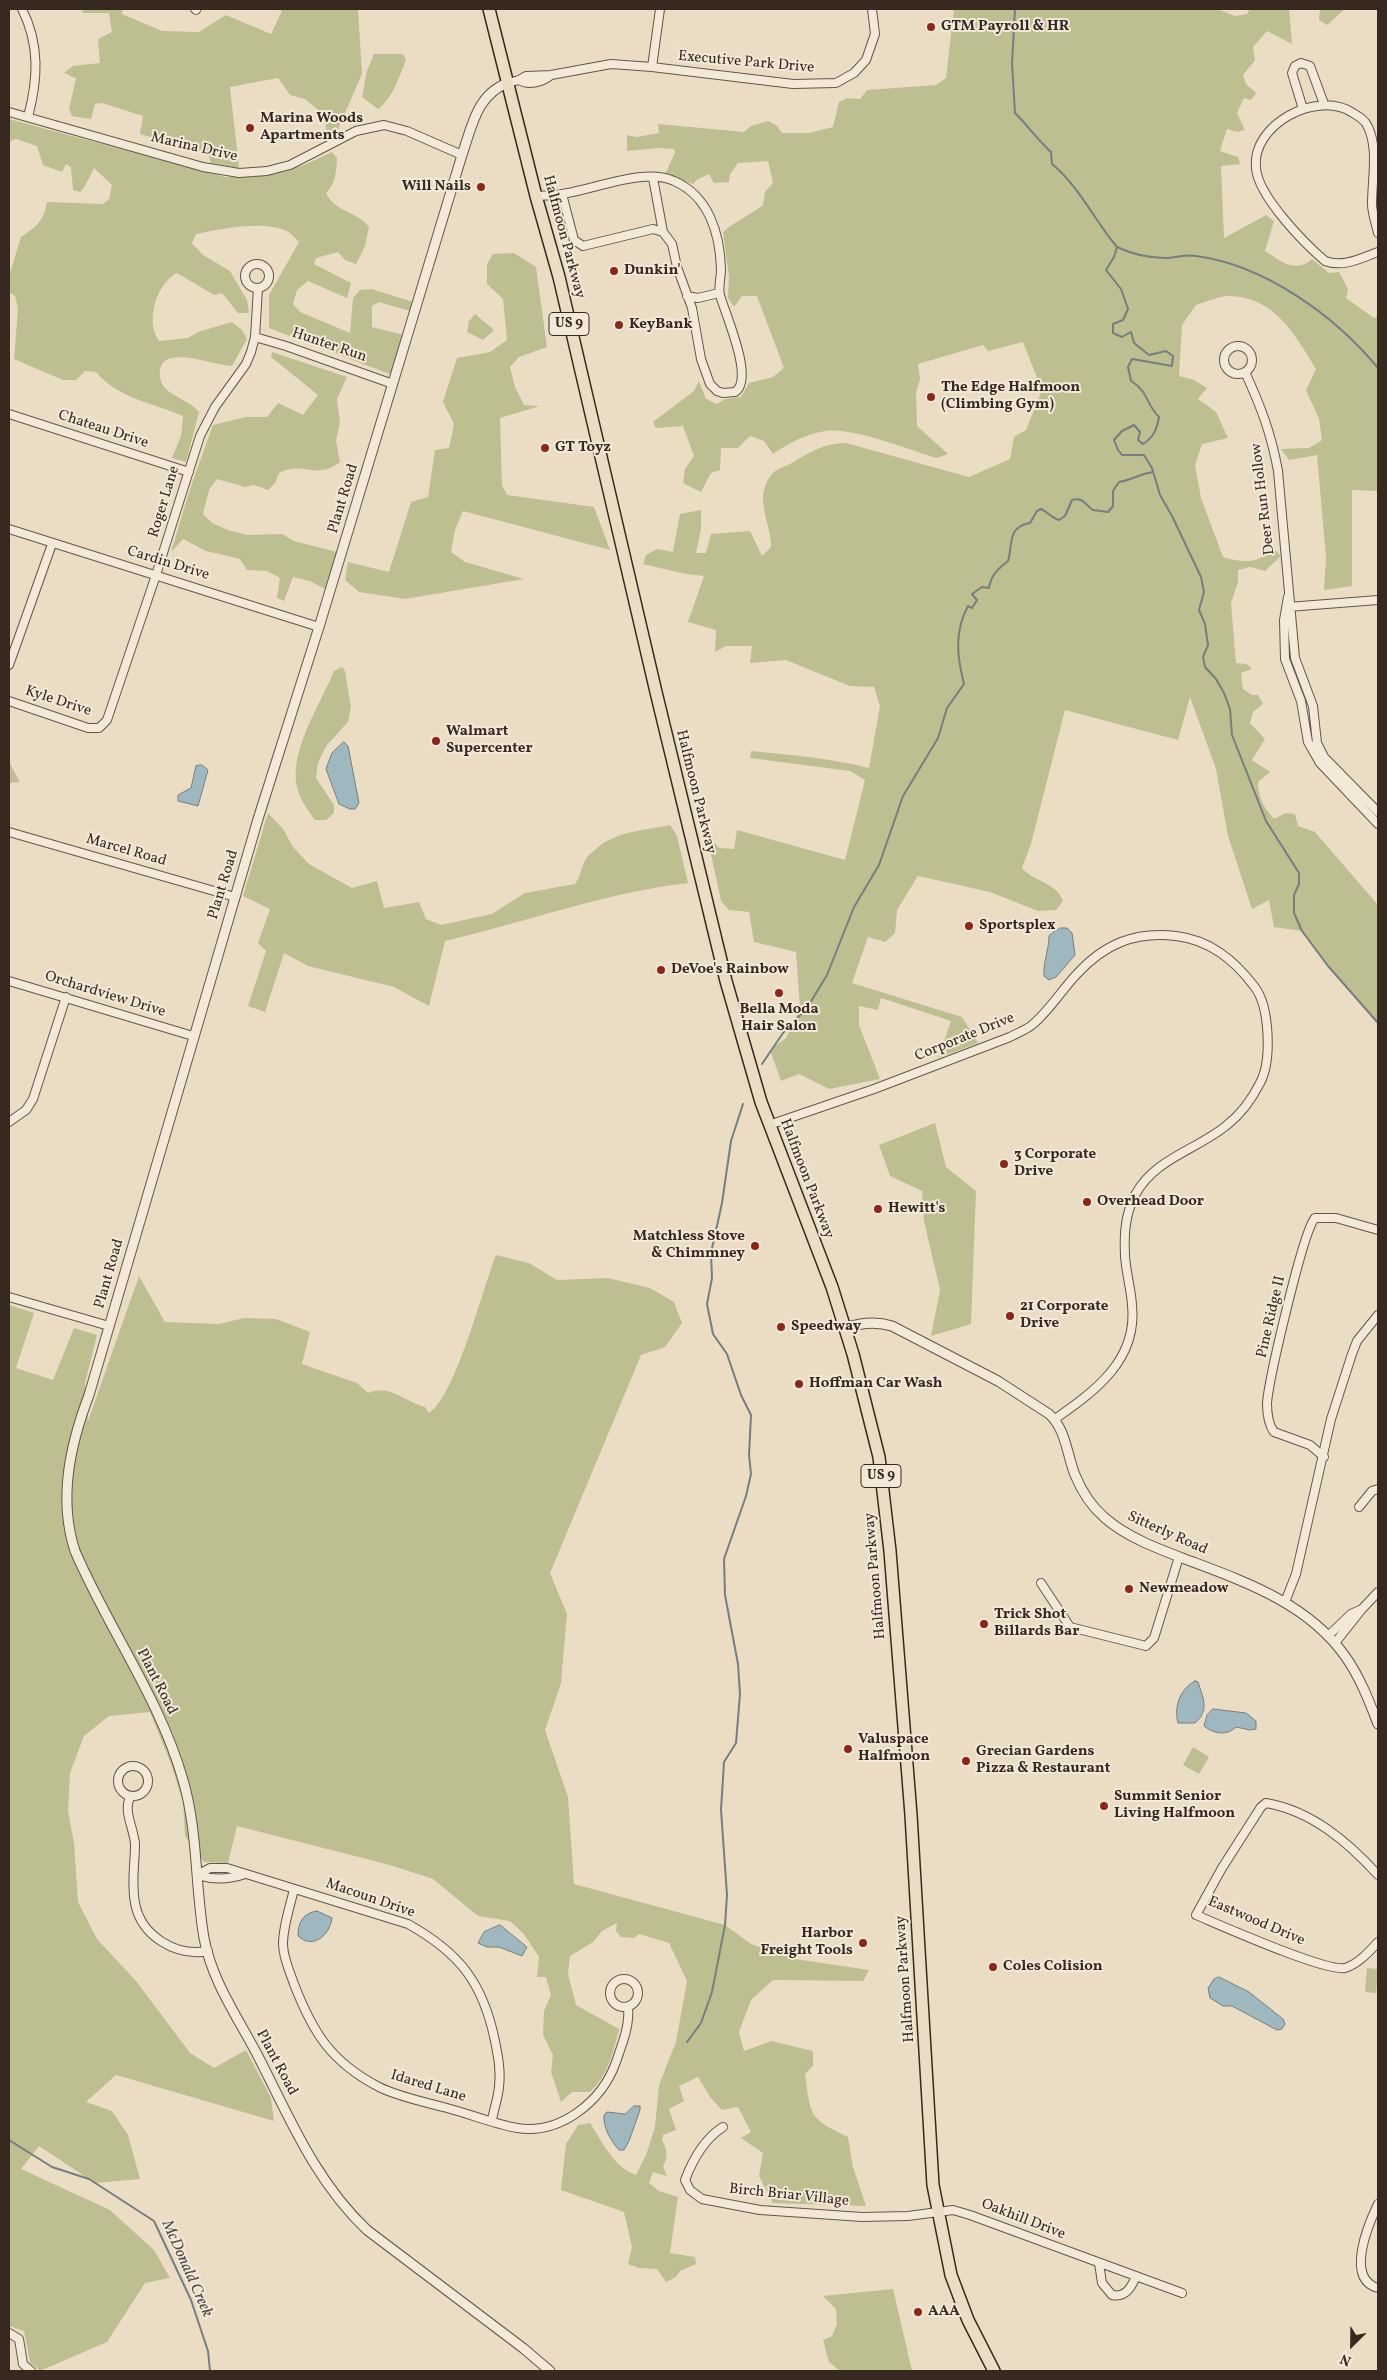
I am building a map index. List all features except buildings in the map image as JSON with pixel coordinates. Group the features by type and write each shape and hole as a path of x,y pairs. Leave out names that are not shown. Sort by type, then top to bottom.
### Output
{"main road":[{"name":"Halfmoon Parkway","path":"489,9 513,82 536,196 559,276 656,692 726,981 769,1125 832,1287 853,1354 879,1457 890,1551 925,2016 932,2160 937,2212 952,2275 976,2338 994,2371"}],"street":[{"path":"22,9 35,45 37,75 28,117"},
{"path":"652,68 660,9"},
{"name":"Executive Park Drive","path":"513,82 526,76 551,75 610,64 793,84 836,83 854,73 866,60 875,34 872,9"},
{"path":"1303,109 1292,74 1295,66 1301,63 1310,66 1324,104"},
{"name":"Plant Road","path":"513,82 491,91 482,101 462,155 235,897 79,1422 71,1458 66,1497 70,1533 82,1566 161,1722 183,1780 189,1810 204,1939 208,1951 230,2008 259,2057 316,2169 345,2210 367,2230 523,2348 550,2371"},
{"path":"1378,233 1372,206 1372,143 1366,124 1349,110 1324,104 1303,109 1282,120 1261,146 1256,170 1259,182 1269,200 1316,254 1335,265 1378,252"},
{"name":"Marina Drive","path":"9,112 203,167 239,173 268,171 290,164 370,126 384,125 406,131 462,155"},
{"path":"536,196 562,194 632,179 653,178 667,178 684,186 699,199 708,211 716,230 721,270 719,293 728,317 742,372 742,383 738,390 723,393 717,392 710,384 701,359 687,296 672,244 663,232 653,178"},
{"path":"562,194 574,240 582,246 653,230 663,232"},
{"name":"Roger Lane","path":"99,728 107,720 204,425 246,364 255,337 258,288"},
{"path":"687,296 698,298 719,293"},
{"name":"Hunter Run","path":"255,337 393,384"},
{"name":"Deer Run Hollow","path":"1245,372 1265,417 1273,443 1278,471 1288,607 1308,742 1378,812"},
{"name":"Chateau Drive","path":"9,414 188,472"},
{"name":"Cardin Drive","path":"9,529 319,627"},
{"path":"9,665 52,544"},
{"path":"1288,607 1378,600"},
{"name":"Kyle Drive","path":"9,701 88,728 99,728"},
{"name":"Deer Run Hollow","path":"1317,751 1320,763 1378,824"},
{"name":"Marcel Road","path":"9,832 235,897"},
{"name":"Corporate Drive","path":"769,1125 874,1089 1031,1026 1077,973 1104,950 1128,938 1155,934 1185,937 1215,948 1240,967 1258,990 1266,1019 1268,1051 1262,1080 1246,1106 1227,1126 1176,1154 1156,1170 1135,1194 1124,1232 1126,1268 1133,1307 1132,1333 1125,1353 1112,1373 1092,1393 1055,1419"},
{"name":"Orchardview Drive","path":"9,981 66,996 193,1036"},
{"path":"9,1122 26,1110 33,1099 66,996"},
{"name":"Pine Ridge II","path":"1324,1457 1310,1445 1274,1432 1269,1421 1268,1396 1286,1314 1306,1233 1315,1218 1336,1218 1378,1230"},
{"path":"9,1297 109,1326"},
{"path":"1285,1602 1296,1574 1324,1457 1331,1419 1352,1354 1357,1341 1378,1315"},
{"path":"845,1328 859,1323 892,1326 998,1381 1055,1419"},
{"name":"Sitterly Road","path":"1055,1419 1065,1440 1075,1475 1094,1508 1120,1529 1179,1557 1237,1579 1285,1602 1335,1643 1348,1661 1366,1693 1378,1724"},
{"path":"1359,1507 1378,1488"},
{"path":"1041,1584 1070,1627 1146,1646 1154,1638 1179,1557"},
{"path":"1335,1643 1378,1592"},
{"path":"1328,1636 1352,1614 1362,1609"},
{"path":"131,1796 127,1808 133,1828 133,1890 138,1913 156,1938 168,1946 191,1952 208,1951"},
{"name":"Eastwood Drive","path":"1378,1875 1359,1854 1326,1828 1290,1810 1266,1803 1260,1807 1196,1915 1260,1942 1339,1968 1358,1961 1378,1942"},
{"name":"Macoun Drive","path":"197,1875 208,1879 231,1879 245,1874 408,1924 432,1938 457,1960 478,1987 490,2018 499,2062 499,2087 492,2120"},
{"name":"Idared Lane","path":"294,1889 284,1932 283,1947 288,1968 308,2020 331,2051 360,2076 381,2088 517,2128 544,2127 575,2115 594,2100 611,2076 629,2018 628,2007"},
{"name":"Birch Briar Village","path":"723,2128 702,2145 686,2180 690,2190 702,2199 788,2213 862,2217 908,2216 937,2212"},
{"path":"1378,2204 1367,2234 1360,2268 1367,2281 1378,2288"},
{"name":"Oakhill Drive","path":"937,2212 953,2210 970,2214 1136,2277 1182,2292"},
{"path":"1098,2263 1102,2283 1112,2295 1117,2296 1125,2293 1136,2277"},
{"path":"9,2333 19,2339 23,2364 31,2371"}],"green space":[{"path":"81,9 123,9 122,14 162,31 199,32 226,15 271,34 282,11 276,9 358,9 362,74 335,136 328,140 324,115 305,99 290,95 278,78 230,87 239,168 211,163 208,153 140,134 143,116 102,103 95,104 91,119 72,116 69,109 76,78 64,73 73,66 100,63 98,39 112,32 109,13 83,13"},
{"path":"954,9 1217,9 1235,16 1247,14 1250,9 1289,9 1292,44 1267,31 1253,47 1255,60 1243,75 1246,84 1256,93 1251,100 1244,98 1237,113 1245,130 1238,132 1227,129 1220,151 1238,157 1240,164 1221,166 1224,238 1266,215 1274,221 1265,251 1277,259 1294,266 1306,263 1312,259 1329,273 1339,272 1348,289 1346,298 1374,318 1378,316 1378,491 1352,490 1352,586 1324,590 1326,557 1317,455 1289,460 1281,449 1309,448 1322,440 1319,419 1306,390 1316,369 1292,331 1271,310 1245,298 1225,296 1196,305 1182,325 1179,376 1194,380 1207,388 1198,399 1216,412 1228,438 1202,444 1195,465 1201,498 1223,557 1250,561 1268,554 1274,549 1281,556 1265,571 1250,567 1238,570 1238,582 1231,603 1236,663 1247,664 1252,669 1241,673 1243,689 1252,695 1258,695 1263,704 1253,712 1250,723 1265,739 1252,760 1270,772 1258,782 1260,797 1267,811 1274,819 1286,813 1295,814 1298,826 1315,832 1378,905 1378,1023 1328,966 1302,931 1274,927 1269,900 1252,909 1228,836 1216,769 1190,697 1178,740 1065,710 1031,844 1022,868 1027,873 1050,886 1060,895 1063,901 1056,910 1038,911 990,892 918,876 897,910 895,933 885,942 868,937 852,983 962,1017 978,1043 938,1058 951,1021 881,998 878,1010 859,1006 859,1025 880,1079 829,1089 799,1074 781,1081 770,1050 786,1038 800,1008 796,952 754,942 749,912 729,910 721,901 707,835 719,848 734,849 737,830 845,860 865,780 850,771 750,758 751,751 825,759 869,768 880,706 874,687 850,686 786,660 750,663 752,646 726,646 715,652 716,630 688,622 704,576 686,574 643,564 646,555 657,549 673,552 680,514 701,510 701,529 696,553 706,553 711,534 750,531 762,556 771,547 763,498 769,478 779,469 816,449 838,443 846,443 969,477 1010,459 1014,437 1026,430 1042,390 1023,342 988,351 983,345 918,364 920,379 916,393 917,426 948,454 937,458 851,432 825,431 804,437 773,454 764,441 750,436 738,448 721,448 720,470 711,473 701,492 683,483 685,469 694,456 683,426 656,428 653,422 694,391 699,381 706,399 717,404 725,399 741,397 749,383 773,377 784,368 757,296 742,296 734,307 728,298 729,277 723,232 763,205 765,192 773,183 768,161 738,163 730,174 729,182 714,183 709,174 698,179 693,184 665,174 675,153 674,149 659,148 627,151 627,135 637,137 659,133 658,124 744,132 751,126 768,121 777,126 782,133 809,133 833,127 839,102 847,98 860,99 867,90 936,85 946,78"},
{"path":"1320,9 1345,9 1327,25 1319,20"},
{"path":"374,54 403,54 406,60 392,93 378,109 362,97 367,71"},
{"path":"9,119 225,177 255,177 304,165 332,152 337,158 336,173 332,185 326,193 330,200 341,209 358,217 369,227 365,246 356,264 345,260 338,252 316,258 314,264 351,283 347,298 308,281 297,290 293,304 300,312 350,333 353,298 360,290 372,289 413,302 410,311 379,302 372,306 372,327 404,335 392,375 269,328 269,295 299,242 287,231 266,226 242,226 196,234 192,243 203,255 230,271 247,300 249,313 238,313 222,293 214,295 177,273 170,278 158,294 153,314 153,324 159,341 188,338 198,332 232,322 242,330 247,339 232,366 180,357 170,358 163,362 160,370 161,382 169,391 199,412 186,462 172,458 181,436 183,416 125,394 114,388 96,372 85,371 76,380 63,380 14,359 18,308 15,296 9,292 9,276 21,237 39,222 44,214 47,202 103,204 109,199 112,185 94,168 80,192 73,190 71,167 66,164 62,172 43,165 37,146 16,139 9,142"},
{"path":"514,253 536,267 547,347 519,357 510,367 515,387 524,405 540,406 500,418 502,485 507,495 594,507 610,550 463,511 455,530 451,552 465,562 524,579 405,599 359,592 345,580 348,562 389,572 411,502 428,497 435,450 449,448 454,424 443,402 457,358 490,352 507,340 503,299 487,284 487,264 493,254"},
{"path":"475,314 494,330 483,340 467,332 469,321"},
{"path":"272,352 347,377 337,399 340,422 336,441 340,462 323,470 296,468 279,473 275,483 268,490 254,485 245,487 217,479 209,490 203,514 212,523 228,530 247,535 282,534 294,541 337,552 325,589 310,581 293,577 284,601 277,598 280,578 267,571 247,570 240,559 206,551 183,539 171,552 190,489 213,425 246,417 267,417 278,403 303,415 318,395 271,357"},
{"path":"342,667 345,671 351,707 348,722 326,746 318,763 316,778 334,805 334,813 326,820 315,820 303,802 297,787 296,768 298,754 334,671"},
{"path":"9,762 20,782 9,783"},
{"path":"268,813 283,829 293,847 309,864 352,888 377,881 384,908 419,902 426,919 441,925 492,914 525,893 575,884 587,858 605,842 623,834 670,825 677,836 688,883 596,901 445,941 429,1006 394,987 308,966 284,953 265,1012 248,1006 266,951 258,943 270,909 243,896"},
{"path":"935,1123 946,1167 976,1191 971,1324 931,1336 940,1290 924,1221 922,1191 890,1176 879,1145"},
{"path":"496,1255 529,1263 557,1280 608,1278 650,1288 674,1302 682,1323 665,1347 641,1355 550,1573 567,1614 561,1683 545,1730 568,1797 574,1884 725,1925 751,1944 795,1959 869,1970 863,1981 773,1980 751,2000 739,2032 744,2051 771,2041 813,2051 813,2066 805,2074 811,2107 818,2120 848,2137 853,2167 866,2206 773,2203 759,2176 763,2153 741,2138 751,2132 738,2107 722,2110 710,2097 698,2077 679,2086 684,2101 669,2109 676,2130 663,2135 662,2140 667,2153 663,2166 667,2176 653,2172 649,2183 659,2191 678,2197 670,2253 695,2257 696,2264 680,2271 676,2277 666,2282 657,2269 639,2268 628,2264 632,2247 624,2212 561,2190 566,2144 578,2125 590,2123 615,2160 636,2175 646,2155 655,2127 659,2085 676,2042 687,1981 669,1943 639,1934 634,1938 621,1937 616,1931 617,1923 602,1931 593,1942 570,1956 568,1974 576,2005 619,2029 606,2071 596,2085 590,2092 572,2092 561,2102 551,2072 553,2055 543,2035 544,2011 551,1995 546,1977 537,1977 539,1957 524,1934 510,1921 478,1916 433,1879 390,1865 237,1826 228,1863 204,1862 185,1836 183,1802 171,1764 150,1712 109,1716 84,1736 70,1773 68,1811 74,1843 78,1902 97,1939 136,1981 190,2053 214,2068 246,2050 271,2098 274,2121 116,2075 86,2102 112,2111 128,2135 140,2179 95,2183 39,2146 21,2169 110,2210 154,2250 170,2278 145,2283 107,2342 40,2371 30,2362 24,2331 9,2326 9,1305 34,1313 16,1368 53,1380 74,1328 97,1335 85,1383 88,1421 139,1276 165,1322 219,1324 244,1318 276,1319 310,1332 302,1364 357,1383 368,1393 383,1390 397,1394 425,1407 429,1413 449,1386"},
{"path":"1193,1747 1209,1757 1199,1774 1183,1765"},
{"path":"1367,1968 1378,1969 1376,1993 1365,1992"},
{"path":"893,2289 912,2371 840,2371 829,2362 823,2340 832,2336 837,2324 836,2309 823,2296"}],"water":[{"path":"344,742 348,746 359,803 355,809 339,804 326,769 332,753"},
{"path":"202,765 208,770 198,806 178,801 178,795 191,788 196,766"},
{"path":"1060,928 1067,928 1072,933 1075,955 1056,977 1049,980 1044,976 1044,971 1049,936"},
{"path":"1195,1681 1198,1682 1204,1709 1200,1718 1195,1723 1178,1723 1177,1705 1179,1699 1185,1689"},
{"path":"1213,1709 1246,1713 1256,1721 1256,1729 1250,1730 1236,1727 1225,1733 1212,1731 1204,1726 1207,1715"},
{"path":"317,1911 332,1918 331,1924 320,1939 315,1941 304,1940 298,1936 300,1922 308,1914"},
{"path":"500,1925 527,1947 522,1956 499,1947 487,1947 478,1943 484,1932"},
{"path":"1219,1977 1249,1992 1283,2019 1285,2024 1282,2029 1277,2030 1232,2006 1223,2006 1210,1998 1208,1988 1214,1979"},
{"path":"634,2106 640,2106 640,2110 629,2141 624,2150 619,2150 608,2134 604,2115 607,2112 625,2114"}],"waterway":[{"path":"1015,9 1012,63 1015,113 1051,152 1052,164 1079,193 1117,247 1114,257 1106,270 1121,289 1128,309 1123,320 1113,324 1113,333 1122,337 1131,332 1134,343 1149,355 1166,351 1173,356 1172,366 1132,359 1128,367 1131,381 1141,389 1159,417 1152,436 1143,444 1138,440 1140,432 1134,425 1122,431 1114,440 1122,455 1144,455 1152,468 1160,495 1201,577 1204,592 1199,610 1205,624 1208,645 1203,657 1205,667 1216,679 1224,693 1230,709 1232,735 1266,821 1299,873 1299,884 1294,895 1294,913 1302,931 1328,966 1378,1023"},
{"path":"1117,247 1135,254 1153,257 1196,256 1222,261 1248,270 1273,282 1320,312 1361,349 1378,368"},
{"path":"762,1064 783,1033 807,1008 827,975 854,907 879,865 903,796 938,738 947,708 964,684 958,644 960,625 968,606 972,608 977,600 972,594 982,587 989,588 995,573 1008,561 1014,532 1023,525 1030,523 1037,511 1041,509 1059,520 1065,516 1072,500 1079,499 1093,510 1108,512 1113,506 1113,491 1119,482 1153,472"},
{"path":"687,2042 701,2023 712,1992 725,1925 727,1895 721,1810 724,1762 736,1743 740,1694 738,1664 725,1595 724,1559 746,1496 751,1474 749,1455 751,1415 741,1395 727,1354 713,1334 707,1304 712,1278 711,1253 722,1203 731,1141 743,1104"},
{"name":"McDonald Creek","path":"9,2140 52,2167 89,2179 154,2221 191,2300 208,2351 210,2371"}],"place":[{"name":"GTM Payroll & HR","path":"931,27"},
{"name":"Marina Woods Apartments","path":"250,128"},
{"name":"Will Nails","path":"481,187"},
{"name":"Dunkin'","path":"614,271"},
{"name":"KeyBank","path":"619,325"},
{"name":"The Edge Halfmoon (Climbing Gym)","path":"931,397"},
{"name":"GT Toyz","path":"545,448"},
{"name":"Walmart Supercenter","path":"436,741"},
{"name":"Sportsplex","path":"969,926"},
{"name":"DeVoe's Rainbow","path":"661,970"},
{"name":"Bella Moda Hair Salon","path":"779,993"},
{"name":"3 Corporate Drive","path":"1004,1164"},
{"name":"Overhead Door","path":"1087,1202"},
{"name":"Hewitt's","path":"878,1209"},
{"name":"Matchless Stove & Chimmney","path":"755,1246"},
{"name":"21 Corporate Drive","path":"1010,1316"},
{"name":"Speedway","path":"781,1327"},
{"name":"Hoffman Car Wash","path":"799,1384"},
{"name":"Newmeadow","path":"1129,1589"},
{"name":"Trick Shot Billards Bar","path":"984,1624"},
{"name":"Valuspace Halfmoon","path":"848,1749"},
{"name":"Grecian Gardens Pizza & Restaurant","path":"966,1761"},
{"name":"Summit Senior Living Halfmoon","path":"1104,1806"},
{"name":"Harbor Freight Tools","path":"863,1943"},
{"name":"Coles Colision","path":"993,1967"},
{"name":"AAA","path":"918,2312"}]}
